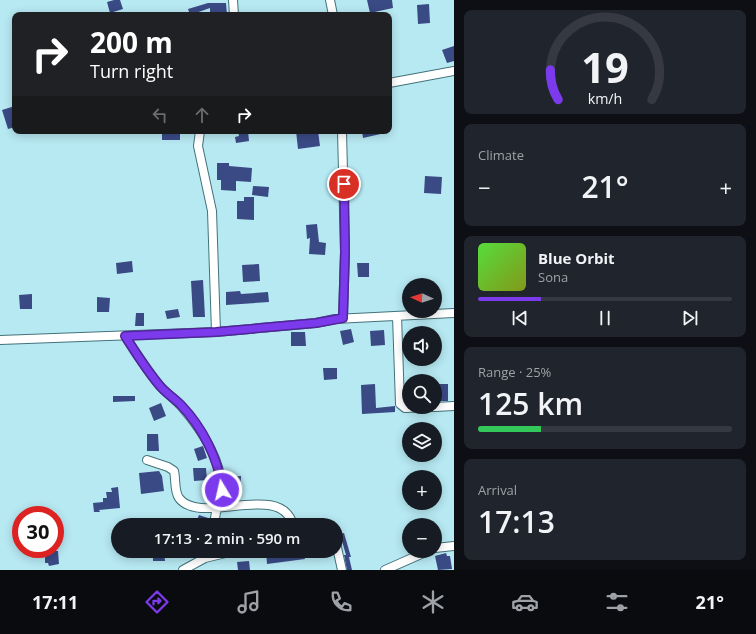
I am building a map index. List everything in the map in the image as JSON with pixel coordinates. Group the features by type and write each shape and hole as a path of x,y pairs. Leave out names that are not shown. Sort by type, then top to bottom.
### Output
{"street":[{"path":"233,0 234,12"},
{"path":"330,0 332,12"},
{"path":"392,82 454,71"},
{"path":"200,134 198,146 212,211 216,332"},
{"path":"342,134 345,252 343,318"},
{"path":"0,340 216,332 316,323 343,318 454,312"},
{"path":"396,316 400,404 402,406"},
{"path":"125,336 157,382 182,406 208,445 216,463 221,481 221,499 217,507 216,518"},
{"path":"442,407 454,406"},
{"path":"147,460 168,467 174,471 178,496 186,503 209,509 217,507 262,504 277,507 289,518"},
{"path":"442,547 454,546"},
{"path":"183,570 200,558"},
{"path":"339,558 342,570"},
{"path":"385,570 412,558"}],"building":[{"path":"120,0 123,9 110,12 107,2"},
{"path":"367,0 392,0 393,8 370,12"},
{"path":"208,3 226,3 227,12 210,12 210,8 199,12 189,12 188,9"},
{"path":"429,4 430,23 418,24 417,5"},
{"path":"454,46 454,61 447,63 442,50"},
{"path":"12,107 12,128 8,129 2,110"},
{"path":"162,134 180,134 180,140 162,140"},
{"path":"239,134 248,134 249,141 236,143 235,137 239,136"},
{"path":"296,134 318,134 320,146 298,149"},
{"path":"362,134 381,134 363,138"},
{"path":"217,163 229,163 229,166 252,168 251,182 236,181 236,191 221,190 221,180 217,180"},
{"path":"425,176 442,177 441,194 424,193"},
{"path":"253,186 269,187 268,197 252,195"},
{"path":"244,197 254,197 254,220 237,219 237,201 244,201"},
{"path":"317,224 319,242 326,243 325,255 309,254 310,238 307,239 306,225"},
{"path":"132,261 133,272 117,274 116,263"},
{"path":"357,263 369,263 369,277 358,277"},
{"path":"259,264 260,281 243,282 242,265"},
{"path":"203,280 205,317 193,317 191,281"},
{"path":"240,291 241,294 268,292 269,302 226,305 226,292"},
{"path":"32,294 32,309 20,309 19,295"},
{"path":"97,297 110,298 109,312 97,312"},
{"path":"178,309 180,317 167,319 165,311"},
{"path":"136,313 144,313 144,326 135,326"},
{"path":"351,329 354,342 343,345 340,331"},
{"path":"384,330 385,345 371,346 370,331"},
{"path":"291,332 305,332 306,346 291,346"},
{"path":"323,368 337,368 337,379 324,380"},
{"path":"375,384 376,408 395,406 395,412 362,414 361,385"},
{"path":"442,384 448,384 448,401 442,401"},
{"path":"113,396 135,396 135,401 113,402"},
{"path":"161,403 166,416 154,421 149,408"},
{"path":"147,434 158,434 159,451 147,451"},
{"path":"203,446 207,458 198,461 194,449"},
{"path":"193,468 206,468 207,480 194,481"},
{"path":"159,471 162,476 164,491 141,494 139,473"},
{"path":"241,476 240,496 227,496 226,477"},
{"path":"118,487 120,508 99,510 100,512 94,512 93,503 103,502 103,498 107,498 106,492 112,492 111,488"},
{"path":"199,515 208,518 198,518"},
{"path":"343,533 351,557 349,557 352,570 347,570 344,555 346,555 343,544"},
{"path":"446,553 447,556 450,556 452,569 438,570 435,558 442,558 442,554"},
{"path":"45,558 59,558 59,564 49,566 48,563 45,563"},
{"path":"153,558 165,558 165,561 153,561"},
{"path":"267,558 305,559 267,564"},
{"path":"249,561 250,570 238,570 237,562"}],"route":[{"path":"222,490 216,463 202,435 182,406 162,388 148,371 125,336 216,332 316,323 343,318 345,252 344,184"}]}
